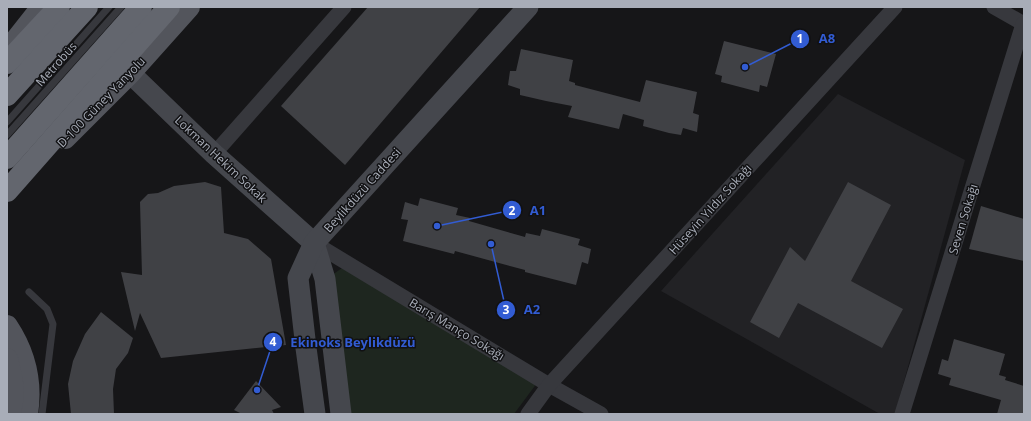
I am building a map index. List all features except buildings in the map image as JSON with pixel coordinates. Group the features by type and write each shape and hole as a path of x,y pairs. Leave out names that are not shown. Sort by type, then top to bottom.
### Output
{"highway":[{"path":"7,63 59,7"},
{"path":"7,95 87,7"},
{"path":"7,158 141,7"},
{"path":"7,192 169,7"}],"main road":[{"path":"7,51 42,7"},
{"name":"D-100 Güney Yanyolu","path":"7,192 43,161 130,73 189,7"},
{"name":"Beylikdüzü Caddesi","path":"315,414 298,278 314,243 528,7"},
{"name":"Lokman Hekim Sokak","path":"130,73 214,154 314,243"},
{"path":"314,243 325,279 341,414"},
{"path":"7,326 22,352 26,367 29,385 27,414"},
{"path":"7,359 12,377 13,394 9,414"}],"street":[{"path":"214,154 344,7"},
{"name":"Hüseyin Yıldız Sokağı","path":"528,414 549,385 895,7"},
{"path":"994,7 1024,24"},
{"name":"Seven Sokağı","path":"902,414 1024,24"},
{"name":"Barış Manço Sokağı","path":"314,243 549,385 601,414"}],"lane":[{"name":"Metrobüs","path":"7,122 109,7"},
{"name":"Metrobüs","path":"7,135 121,7"},
{"path":"29,292 47,309 53,324 42,414"}],"shaded area":[{"path":"838,94 965,160 895,414 880,414 661,291"},
{"path":"342,268 537,383 514,414 346,414 332,275"}],"place":[{"name":"A8","path":"745,67"},
{"name":"A1","path":"437,226"},
{"name":"A2","path":"491,244"},
{"name":"Ekinoks Beylikdüzü","path":"257,390"}]}
